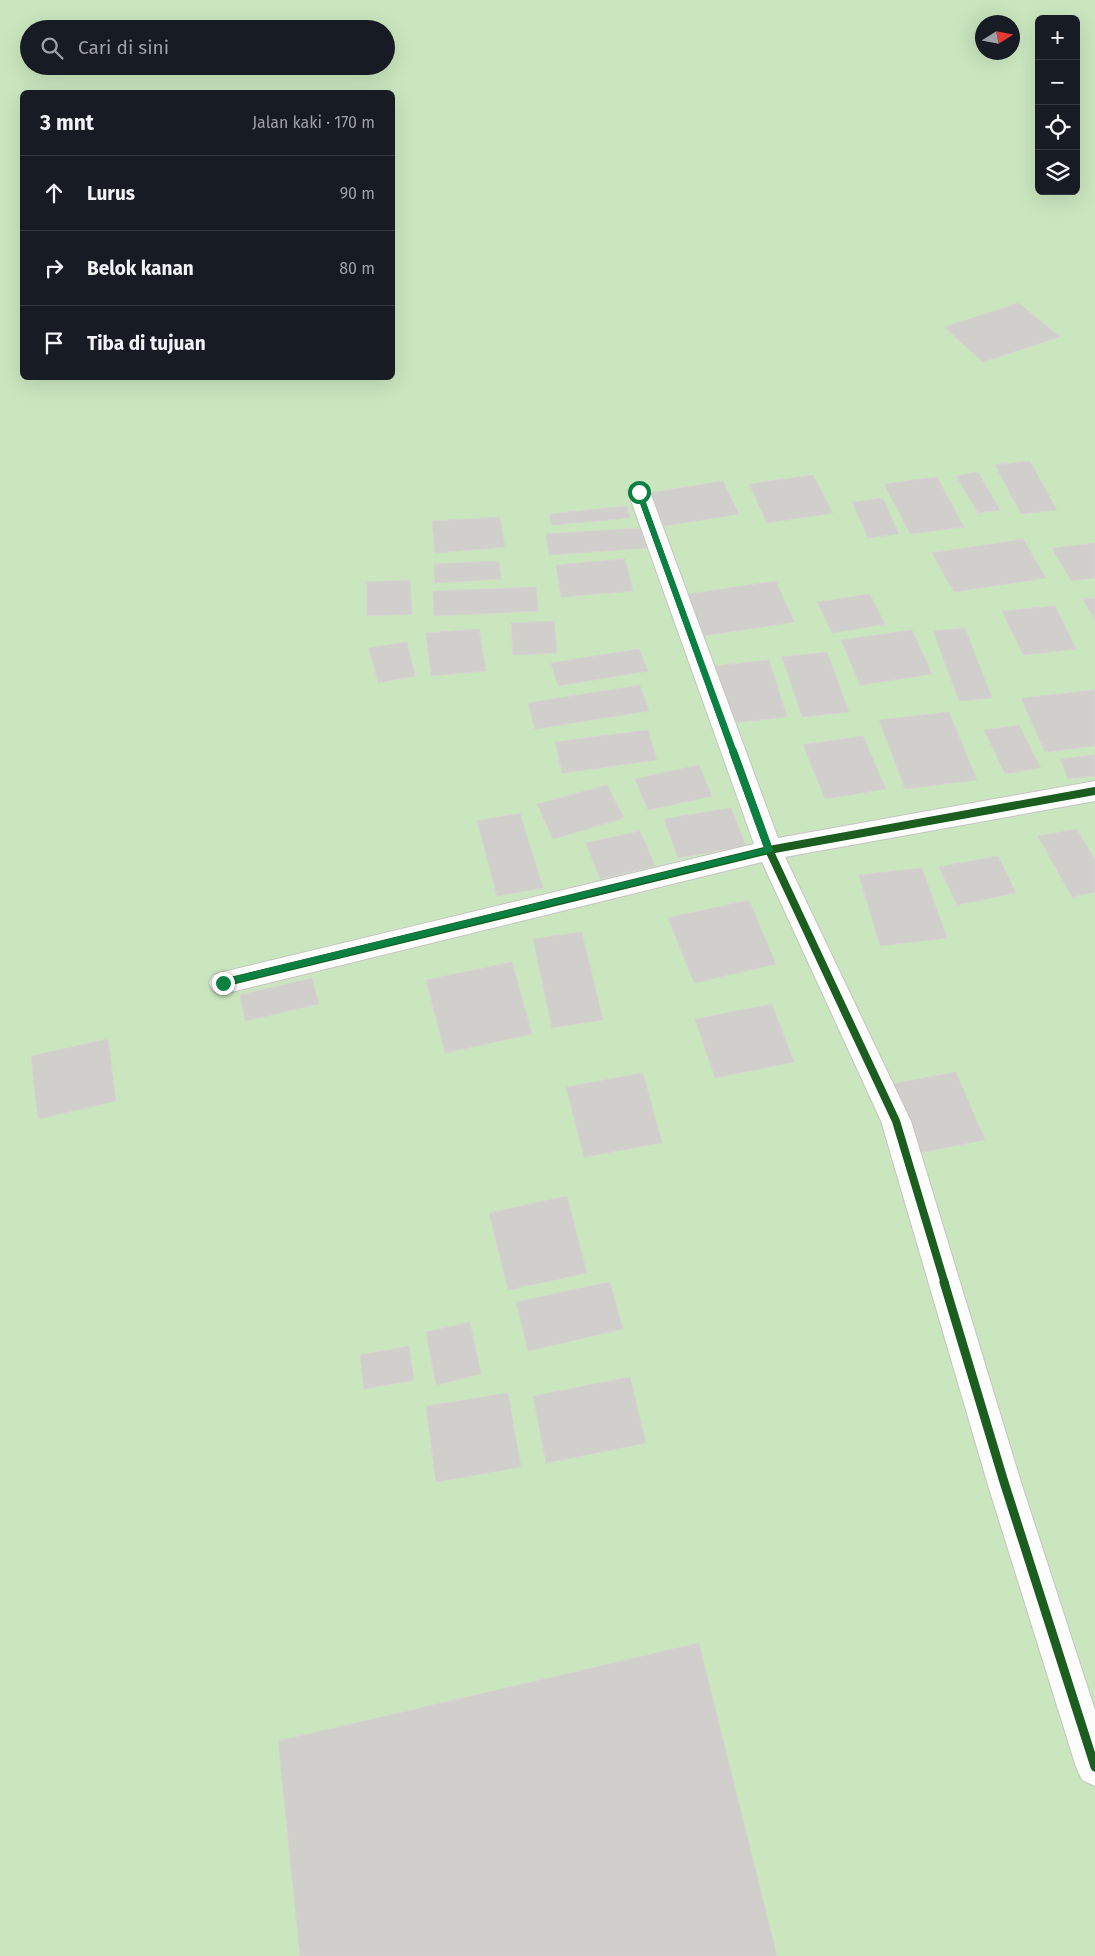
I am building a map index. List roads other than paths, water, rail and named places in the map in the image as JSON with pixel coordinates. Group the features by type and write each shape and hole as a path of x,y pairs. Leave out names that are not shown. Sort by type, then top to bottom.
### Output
{"street":[{"path":"639,492 769,850 896,1121 1004,1482 1095,1767"},
{"path":"223,983 769,850 1095,791"}]}
